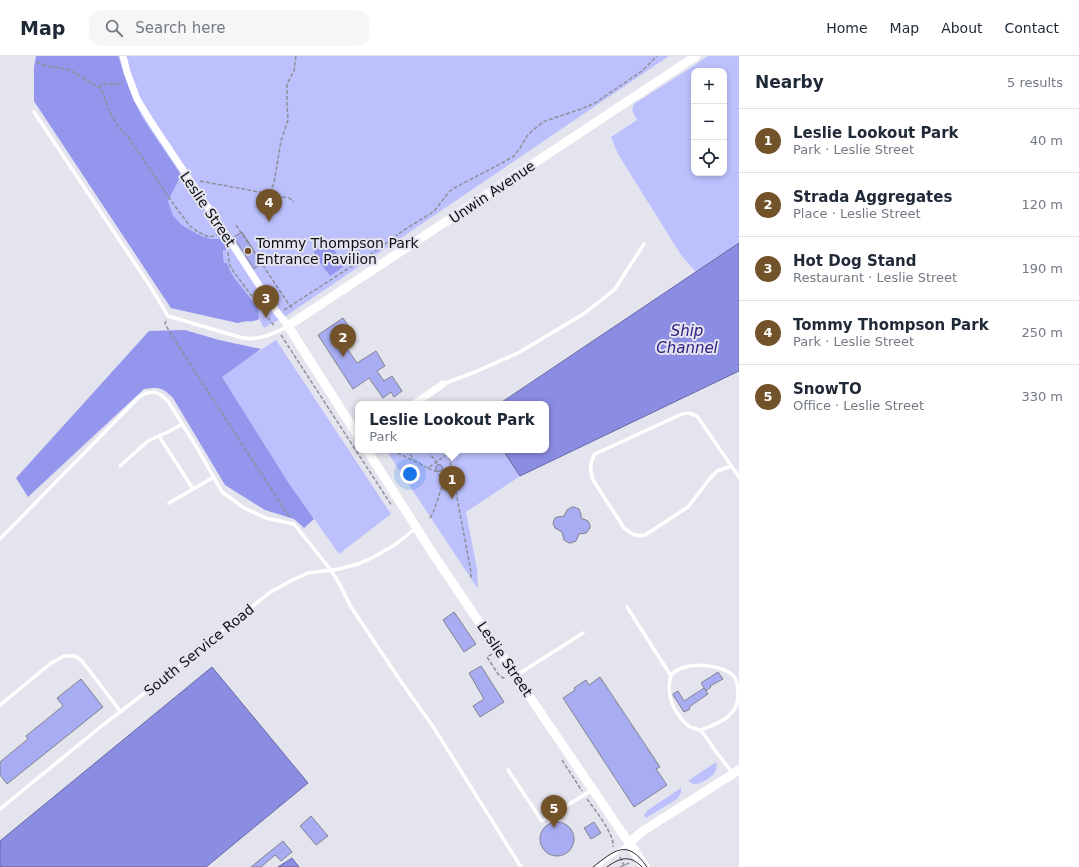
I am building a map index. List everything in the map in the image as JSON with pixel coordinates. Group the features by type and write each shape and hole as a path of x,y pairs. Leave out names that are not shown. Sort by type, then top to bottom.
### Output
{"main road":[{"name":"Leslie Street","path":"629,842 645,867"}],"street":[{"name":"Leslie Street","path":"123,56 137,98 151,122 271,304 288,326 355,431"},
{"name":"Unwin Avenue","path":"288,326 696,56"},
{"path":"418,401 443,384"},
{"name":"Leslie Street","path":"369,453 511,676 593,789 629,842"},
{"path":"629,842 736,772"}],"lane":[{"path":"34,112 150,286 168,316 249,339 258,338 288,326"},
{"path":"443,384 518,353 584,313 615,289 644,244"},
{"path":"0,539 142,395 150,392 161,395 170,404 222,492 244,508 266,518 294,524 330,569 340,584 351,607 402,684 434,728 521,867"},
{"path":"732,466 717,471 688,507 645,534 638,536 632,534 624,528 593,480 590,472 590,462 595,454 682,414 689,413 697,416 732,466 739,477"},
{"path":"120,466 148,442 182,424"},
{"path":"159,436 193,489"},
{"path":"169,503 214,477"},
{"name":"South Service Road","path":"0,809 269,592 308,573 339,569 358,564 374,557 396,544 417,528"},
{"path":"627,607 671,676"},
{"path":"511,676 583,633"},
{"path":"0,705 50,664 64,656 75,656 82,661 121,712"},
{"path":"707,666 721,668 735,678 739,697 734,712 724,720 701,730 689,727 681,718 672,703 669,688 671,676 676,671 688,667 707,666"},
{"path":"701,730 720,757 736,772"},
{"path":"508,770 542,821 593,789"},
{"path":"597,867 629,842"}],"path":[{"path":"269,193 274,183 281,141 288,120 287,84 294,70 296,56"},
{"path":"284,310 430,214 454,188 510,159 517,153 532,131 543,122 595,103 642,71 657,56"},
{"path":"37,62 47,66 70,70 98,87 101,90 110,112 118,126 129,138 170,199 189,224 198,232 208,236 215,236 223,230"},
{"path":"98,87 106,84 118,84 130,80"},
{"path":"192,184 201,181 269,193 275,196 289,198 294,202"},
{"path":"236,225 292,309"},
{"path":"229,240 228,256 231,268 270,319"},
{"path":"168,316 165,324 294,524"},
{"path":"285,341 355,449"},
{"path":"357,453 395,511"},
{"path":"398,453 437,472 444,480"},
{"path":"409,453 413,460"},
{"path":"430,453 438,464"},
{"path":"428,468 449,453 471,572 470,579"},
{"path":"444,480 453,478"},
{"path":"430,518 444,480"},
{"path":"492,654 487,657 498,674 503,678 511,676"},
{"path":"613,847 614,842"},
{"path":"620,867 629,863"}],"shaded area":[{"path":"36,56 669,56 286,316 264,328 259,319 238,323 171,308 34,101 34,68"},
{"path":"36,56 118,56 130,91 142,117 181,175 168,201 173,216 183,226 201,236 211,239 222,239 227,246 226,250 223,250 224,263 227,263 235,279 258,308 259,319 238,323 171,308 34,101 34,68"},
{"path":"708,56 739,56 739,243 696,272 681,255 618,154 611,137 637,120 632,110 634,104"},
{"path":"326,242 332,245 343,267 330,276 314,253 317,247"},
{"path":"185,330 219,340 261,349 222,377 288,482 314,519 304,528 294,519 265,510 225,485 173,398 163,390 157,388 144,389 28,497 16,478 149,331"},
{"path":"276,340 391,514 339,554 288,482 221,376"},
{"path":"388,453 505,453 520,476 466,512 477,569 478,589"},
{"path":"716,762 716,771 708,779 696,784 688,781"},
{"path":"681,788 681,793 677,799 646,818 644,815 648,810"}],"water":[{"name":"Ship Channel","path":"739,243 739,371 520,476 505,453 549,453 549,401 503,401"},
{"path":"212,667 308,783 206,867 0,867 0,841"},
{"path":"292,858 299,867 278,867"}],"building":[{"name":"Tommy Thompson Park Entrance Pavilion","path":"242,232 262,263 254,269 234,237"},
{"path":"343,318 349,327 338,335 357,363 376,351 385,366 377,371 384,381 392,376 402,391 394,397 391,392 383,398 369,378 353,389 318,335"},
{"path":"439,465 442,468 439,471 436,468"},
{"path":"572,507 579,509 581,518 588,521 590,528 586,533 579,534 576,541 569,543 564,540 562,532 555,528 553,523 555,518 564,516 567,510"},
{"path":"454,612 476,644 464,652 443,620"},
{"path":"481,666 504,702 480,717 473,706 484,699 469,673"},
{"path":"718,672 723,679 710,686 711,687 706,691 701,683"},
{"path":"600,677 660,767 656,769 667,785 634,807 563,698 586,680 589,685"},
{"path":"81,679 103,707 7,784 0,775 0,762 28,739 26,736 63,706 57,698"},
{"path":"704,688 708,694 684,712 673,695 678,691 684,701"},
{"path":"311,816 328,836 316,845 300,826"},
{"path":"560,822 567,824 572,829 574,839 572,849 567,854 554,856 547,854 542,849 540,836 542,829 547,824"},
{"path":"594,822 601,833 591,839 584,828"},
{"path":"283,841 292,852 281,861 275,855 261,867 251,867"}],"tram line":[{"path":"593,867 614,852 621,850 633,852 647,867"},
{"path":"607,867 616,861 624,859 633,860 642,867"}],"place":[{"name":"Tommy Thompson Park","path":"269,222"},
{"name":"Tommy Thompson Park Entrance Pavilion","path":"248,251"},
{"name":"Hot Dog Stand","path":"266,318"},
{"name":"Strada Aggregates","path":"343,357"},
{"name":"Leslie Lookout Park","path":"452,499"},
{"name":"SnowTO","path":"554,828"}]}
